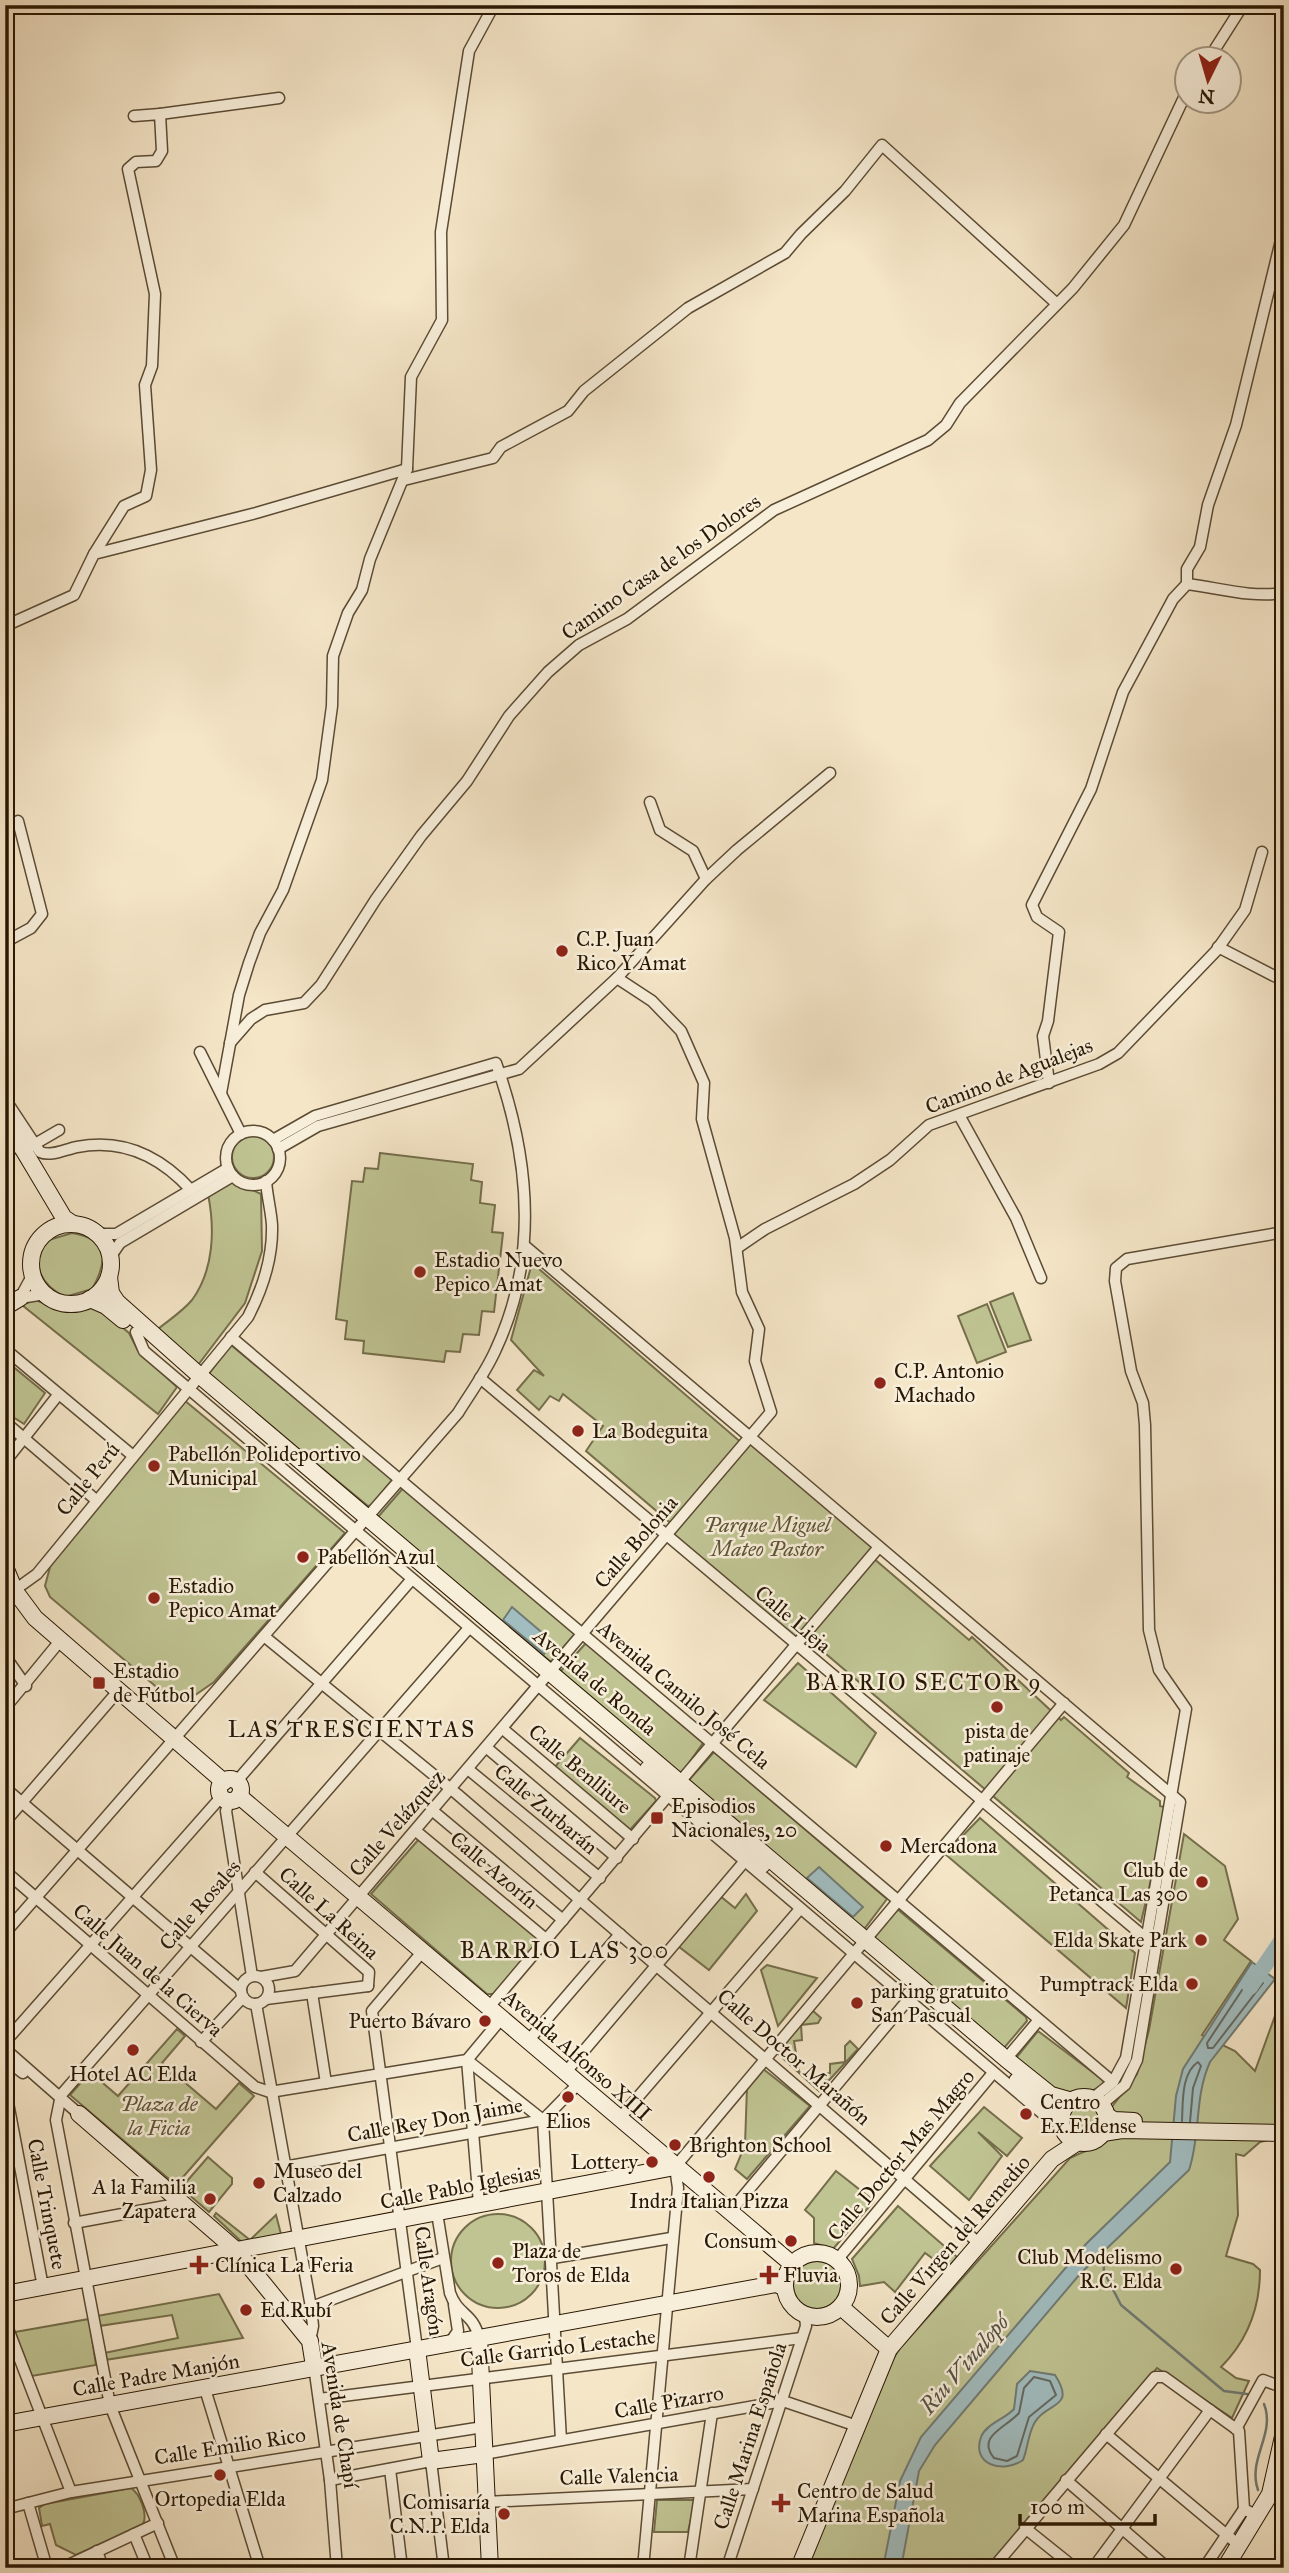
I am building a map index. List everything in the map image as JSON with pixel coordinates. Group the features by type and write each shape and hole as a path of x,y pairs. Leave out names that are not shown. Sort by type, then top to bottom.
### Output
{"street":[{"path":"221,1093 239,995 256,943 287,879 322,780 332,706 333,656 406,475 411,377 442,320 441,232 469,51 494,5"},
{"path":"1217,46 1242,5"},
{"path":"134,116 279,99"},
{"path":"5,626 74,595 94,554 124,506 146,496 151,470 145,385 152,366 155,294 128,169 131,164 156,161 160,157 160,114"},
{"name":"Camino Casa de los Dolores","path":"230,1043 251,1019 265,1010 304,1003 321,985 376,900 421,836 467,781 509,716 548,672 579,645 627,619 774,510 928,440 946,425 960,403 990,369 1057,304 1124,225 1175,116"},
{"path":"94,554 406,475 493,458 501,447 568,411 584,391 688,308 785,253 845,191 882,145 1057,304"},
{"path":"1049,1083 1043,1036 1048,1021 1059,932 1037,917 1032,905 1091,789 1123,692 1173,598 1187,584 1188,569 1200,547 1208,505 1236,425 1284,229"},
{"path":"1187,584 1240,594 1265,596 1284,593"},
{"path":"276,1144 318,1126 498,1068 519,1069 617,978 706,879 763,826 830,773"},
{"path":"650,802 660,830 693,851 706,879"},
{"path":"5,942 31,928 42,914 18,821"},
{"name":"Camino de Agualejas","path":"737,1248 765,1229 854,1185 890,1160 929,1125 1049,1083 1118,1053 1218,947 1245,910 1262,852"},
{"path":"1218,947 1284,981"},
{"path":"617,978 652,1001 681,1031 690,1048 704,1083 702,1119 737,1248"},
{"path":"200,1052 241,1134"},
{"path":"5,1933 363,1525 458,1413 480,1378 497,1348 512,1306 525,1246 526,1192 517,1133 498,1068"},
{"path":"5,1099 16,1147 64,1218 98,1234 116,1234 191,1190 231,1172"},
{"path":"959,1115 1016,1218 1041,1278"},
{"path":"5,1119 48,1210 50,1230"},
{"path":"16,1147 59,1130"},
{"path":"258,1132 276,1144 279,1164 267,1181 248,1184 231,1172 229,1145 241,1134 258,1132"},
{"path":"16,1147 45,1154 91,1144 113,1145 138,1151 167,1166 191,1190"},
{"path":"33,1274 45,1294 62,1303 90,1299 105,1286 109,1277 111,1256 120,1243 231,1172"},
{"name":"Calle Perú","path":"10,1594 37,1574 253,1307 269,1261 272,1224 267,1181"},
{"path":"20,1298 33,1274 34,1249 50,1230 74,1224"},
{"path":"1067,2128 1089,2142 1103,2133 1109,2114 1113,2082 1126,2058 1186,1709 1159,1670 1149,1630 1143,1403 1131,1371 1115,1281 1116,1268 1127,1259 1284,1232"},
{"path":"98,1234 111,1256"},
{"path":"525,1246 1180,1802 1137,2060 1109,2114"},
{"name":"Calle Bolonia","path":"545,1680 771,1412 755,1361 759,1329 742,1292 737,1248"},
{"name":"Avenida de Ronda","path":"109,1277 111,1293 117,1302 193,1381"},
{"path":"5,1307 20,1298 45,1294"},
{"name":"Avenida de Ronda","path":"90,1299 106,1306 1047,2106 1067,2128"},
{"name":"Avenida Camilo José Cela","path":"231,1337 1113,2082"},
{"path":"5,1349 132,1455"},
{"name":"Calle Lieja","path":"480,1378 1147,1940"},
{"path":"5,1462 58,1395"},
{"path":"5,1422 96,1500"},
{"name":"Avenida de Ronda","path":"363,1525 412,1579 469,1628 545,1680"},
{"path":"489,2007 880,1547"},
{"name":"Avenida Alfonso XIII","path":"5,1567 10,1594 60,1641 175,1738 230,1791 286,1835 792,2264"},
{"path":"5,2042 230,1791 412,1579"},
{"name":"Calle Rosales","path":"60,2097 239,1888 469,1628"},
{"name":"Calle Doctor Marañón","path":"265,1637 580,1900 981,2245"},
{"path":"5,1709 60,1641"},
{"path":"5,1656 26,1686"},
{"name":"Calle Velázquez","path":"256,1977 293,1973 545,1680"},
{"path":"5,1822 119,1690"},
{"path":"643,2568 671,2238 678,2188 675,2167 858,1945 1064,1703"},
{"name":"Calle Benlliure","path":"503,1729 633,1839"},
{"path":"487,1748 617,1858"},
{"name":"Calle Zurbarán","path":"469,1770 600,1878"},
{"path":"5,1788 242,1994 261,2001 368,1986 371,1995 379,2002 423,1951"},
{"name":"Avenida de Ronda","path":"674,1790 744,1861 800,1909 858,1945 1051,2095 1072,2101"},
{"path":"230,1791 226,1811 256,1977 269,1987 261,2001 270,2092 311,2306 313,2326 310,2341"},
{"path":"433,1811 563,1920"},
{"name":"Calle Azorín","path":"416,1831 547,1940"},
{"name":"Calle Rey Don Jaime","path":"284,2167 543,2120 655,1964 744,1861"},
{"name":"Calle Juan de la Cierva","path":"5,1871 247,2082 270,2092"},
{"name":"Calle La Reina","path":"255,1872 369,1972 368,1986"},
{"path":"619,2119 800,1909"},
{"path":"528,2041 620,1934"},
{"name":"Avenida de Ronda","path":"858,1945 907,2001 993,2073 1067,2128"},
{"path":"201,2042 242,1994 244,1981 256,1977"},
{"path":"312,1993 326,2083"},
{"path":"730,2212 907,2001"},
{"name":"Calle Aragón","path":"379,2002 372,2011 444,2568"},
{"path":"270,2092 467,2060 502,2018"},
{"path":"1006,2059 1038,2021"},
{"name":"Avenida de Chapí","path":"5,2049 236,2250 310,2341 330,2480 338,2568"},
{"name":"Avenida de Chapí","path":"5,2059 60,2097"},
{"path":"467,2060 543,2120 553,2258 561,2440"},
{"path":"467,2060 479,2204"},
{"name":"Calle Doctor Mas Magro","path":"839,2262 842,2254 993,2073"},
{"name":"Calle Trinquete","path":"5,2087 43,2287"},
{"path":"60,2097 56,2120 110,2405 175,2568"},
{"path":"1072,2101 1109,2114 1260,2128 1284,2133"},
{"name":"Calle Virgen del Remedio","path":"799,2568 889,2349 981,2245 1052,2159 1067,2128 1072,2101"},
{"path":"1260,2128 1284,2124"},
{"name":"Calle Pablo Iglesias","path":"5,2294 675,2167"},
{"path":"74,2223 172,2205 179,2199"},
{"path":"438,2213 443,2258 458,2331 449,2344"},
{"path":"553,2258 671,2238"},
{"path":"815,2253 828,2255 839,2262 849,2284 841,2307 825,2317 805,2316 790,2304 784,2287 792,2264 802,2256 815,2253"},
{"path":"290,2315 443,2258"},
{"name":"Calle Padre Manjón","path":"5,2424 776,2284 784,2287"},
{"path":"454,2305 475,2321 479,2338 490,2568"},
{"path":"841,2307 889,2349"},
{"name":"Calle Marina Española","path":"727,2568 783,2401 802,2338 805,2316"},
{"path":"5,2321 40,2418 71,2491"},
{"name":"Calle Garrido Lestache","path":"319,2399 421,2384 802,2338"},
{"path":"993,2568 1155,2377 1164,2377 1238,2430"},
{"path":"1225,2568 1240,2546 1251,2513 1238,2430 1263,2380 1284,2388"},
{"path":"205,2389 260,2568"},
{"name":"Calle Pizarro","path":"484,2454 783,2401 857,2426"},
{"path":"1093,2568 1210,2410"},
{"path":"689,2568 712,2413"},
{"name":"Calle Emilio Rico","path":"5,2509 71,2491 483,2427"},
{"path":"1205,2568 1227,2535 1270,2494 1284,2432"},
{"path":"1106,2434 1240,2546"},
{"path":"330,2480 484,2454"},
{"path":"460,2457 479,2468 486,2494"},
{"path":"390,2469 402,2568"},
{"path":"1066,2480 1163,2564"},
{"name":"Calle Valencia","path":"486,2494 650,2494 753,2489"},
{"path":"28,2502 47,2568"},
{"path":"62,2568 158,2524"},
{"path":"1026,2528 1075,2568"},
{"path":"134,2534 148,2568"},
{"path":"97,2551 103,2568"}],"green space":[{"path":"253,1136 268,1142 274,1157 268,1172 253,1178 238,1172 232,1157 238,1142"},
{"name":"Estadio Nuevo Pepico Amat","path":"380,1153 473,1164 471,1180 482,1182 480,1203 495,1205 492,1232 503,1233 494,1312 482,1311 479,1335 463,1334 460,1352 446,1351 444,1362 363,1353 364,1341 345,1339 347,1321 336,1319 352,1181 363,1182 365,1168 378,1169"},
{"path":"233,1181 261,1194 262,1251 245,1303 198,1365 158,1329 192,1300 199,1288 209,1263 211,1249 212,1221 208,1194"},
{"path":"72,1233 93,1240 102,1253 102,1261 92,1289 65,1297 45,1281 38,1260 42,1242"},
{"name":"Parque Miguel Mateo Pastor","path":"532,1263 744,1445 751,1438 879,1547 872,1557 969,1640 972,1637 1061,1720 1064,1717 1129,1773 1127,1777 1160,1801 1160,1806 1168,1808 1141,1922 806,1637 797,1647 666,1537 674,1526 586,1451 603,1426 563,1394 559,1401 550,1396 539,1410 517,1390 534,1370 544,1376 511,1340"},
{"path":"1013,1293 1031,1340 1008,1347 990,1302"},
{"path":"35,1300 61,1309 90,1306 105,1313 129,1333 138,1351 177,1387 158,1414 22,1305"},
{"path":"987,1304 1006,1352 977,1363 958,1316"},
{"path":"231,1345 393,1479 372,1505 368,1506 208,1375"},
{"path":"5,1360 45,1393 24,1424 5,1412"},
{"path":"184,1400 345,1533 214,1682 188,1700 173,1701 50,1597 45,1586 50,1567 69,1538"},
{"path":"404,1487 575,1634 551,1662 378,1517"},
{"path":"586,1643 703,1743 681,1774 559,1673"},
{"path":"798,1663 876,1733 856,1767 764,1700"},
{"path":"580,1738 655,1798 656,1801 629,1831 554,1768"},
{"path":"714,1752 887,1899 865,1928 860,1929 689,1780"},
{"path":"980,1818 1135,1953 1126,2008 945,1854"},
{"path":"1184,1834 1225,1866 1238,1919 1224,1940 1251,1961 1202,2035 1235,2051 1255,2071 1284,1991 1284,2136 1260,2142 1244,2156 1236,2154 1238,2215 1226,2256 1253,2264 1260,2270 1258,2297 1251,2322 1238,2346 1221,2367 1236,2378 1249,2381 1232,2418 1157,2368 986,2568 805,2568 893,2359 901,2347 1070,2158 1101,2145 1109,2136 1118,2114 1111,2108 1137,2074 1149,2030"},
{"path":"419,1839 536,1937 537,1943 495,1994 487,1994 371,1894"},
{"path":"746,1894 757,1911 709,1970 678,1946 720,1896 735,1908"},
{"path":"896,1908 1026,2017 1027,2021 1004,2048 873,1938"},
{"path":"767,1965 817,1978 778,2026 761,1970"},
{"path":"812,2010 821,2018 818,2023 801,2025 802,2040 794,2041 799,2072 806,2075 830,2073 830,2064 845,2062 845,2046 850,2041 858,2049 819,2091 776,2052"},
{"name":"Plaza de la Ficia","path":"177,2029 185,2036 162,2063 216,2109 239,2083 254,2096 176,2185 70,2095 90,2072 118,2096"},
{"path":"1038,2031 1103,2080 1104,2084 1079,2094 1068,2093 1036,2075 1016,2058"},
{"path":"762,2068 810,2106 747,2179 735,2169 745,2145 747,2087"},
{"path":"1084,2105 1095,2110 1100,2121 1095,2132 1084,2137 1073,2132 1068,2121 1073,2110"},
{"path":"984,2107 1022,2138 1007,2156 978,2132 1002,2156 969,2200 930,2166"},
{"path":"208,2157 232,2178 232,2184 209,2212 181,2188"},
{"path":"836,2171 874,2201 833,2249 814,2243 814,2218 805,2210"},
{"path":"898,2206 957,2257 947,2269 925,2253 895,2292 884,2282 860,2286 852,2259"},
{"path":"216,2213 250,2240 276,2215 282,2238 245,2245 214,2216"},
{"name":"Plaza de Toros de Elda","path":"498,2214 516,2217 531,2228 542,2243 545,2261 542,2279 531,2294 516,2305 498,2308 480,2305 465,2294 454,2279 451,2261 454,2243 465,2228 480,2217"},
{"path":"817,2261 834,2268 841,2285 834,2302 817,2309 800,2302 793,2285 800,2268"},
{"path":"219,2294 243,2338 105,2360 104,2353 178,2338 172,2315 99,2326 97,2316"},
{"path":"89,2319 96,2365 32,2376 15,2332"},
{"path":"131,2488 142,2504 145,2515 143,2524 76,2555 56,2545 50,2524 42,2526 39,2508 45,2504"},
{"path":"657,2500 695,2500 688,2532 654,2532"}],"water":[{"path":"512,1607 553,1642 544,1654 503,1620"},
{"path":"819,1867 863,1907 853,1917 807,1878"},
{"path":"1252,1962 1275,1979 1210,2062 1199,2102 1189,2170 1080,2274 935,2445 919,2471 901,2568 883,2568 900,2481 921,2437 1086,2244 1170,2162 1176,2096 1183,2069"},
{"path":"1030,2371 1055,2375 1063,2394 1061,2400 1035,2422 1023,2460 1007,2466 991,2464 985,2460 979,2447 983,2432 1014,2409 1017,2384"}],"waterway":[{"name":"Riu Vinalopó","path":"1250,1987 1284,1937"},
{"path":"1103,2250 1104,2272 1121,2305 1224,2391 1247,2394"},
{"path":"1258,2490 1256,2468 1267,2426 1264,2404"},
{"path":"1276,2501 1284,2505"}],"place":[{"name":"C.P. Juan Rico Y Amat","path":"562,951"},
{"name":"Estadio Nuevo Pepico Amat","path":"420,1272"},
{"name":"C.P. Antonio Machado","path":"880,1383"},
{"name":"La Bodeguita","path":"578,1431"},
{"name":"Pabellón Polideportivo Municipal","path":"154,1466"},
{"name":"Pabellón Azul","path":"303,1557"},
{"name":"Estadio Pepico Amat","path":"154,1598"},
{"name":"Estadio de Fútbol","path":"99,1683"},
{"name":"pista de patinaje","path":"997,1707"},
{"name":"Episodios Nacionales, 20","path":"657,1818"},
{"name":"Mercadona","path":"886,1846"},
{"name":"Club de Petanca Las 300","path":"1202,1882"},
{"name":"Elda Skate Park","path":"1201,1940"},
{"name":"Pumptrack Elda","path":"1192,1984"},
{"name":"parking gratuito San Pascual","path":"857,2003"},
{"name":"Puerto Bávaro","path":"485,2021"},
{"name":"Hotel AC Elda","path":"133,2050"},
{"name":"Elios","path":"568,2097"},
{"name":"Centro Ex.Eldense","path":"1026,2114"},
{"name":"Brighton School","path":"675,2145"},
{"name":"Lottery","path":"652,2162"},
{"name":"Indra Italian Pizza","path":"709,2177"},
{"name":"Museo del Calzado","path":"259,2183"},
{"name":"A la Familia Zapatera","path":"210,2199"},
{"name":"Consum","path":"791,2241"},
{"name":"Plaza de Toros de Elda","path":"498,2263"},
{"name":"Clínica La Feria","path":"199,2265"},
{"name":"Club Modelismo R.C. Elda","path":"1176,2269"},
{"name":"Fluvia","path":"769,2275"},
{"name":"Ed.Rubí","path":"246,2310"},
{"name":"Ortopedia Elda","path":"220,2475"},
{"name":"Centro de Salud Marina Española","path":"781,2503"},
{"name":"Comisaría C.N.P. Elda","path":"504,2514"}],"district":[{"name":"BARRIO SECTOR 9","path":"924,1682"},
{"name":"LAS TRESCIENTAS","path":"352,1729"},
{"name":"BARRIO LAS 300","path":"565,1950"}]}
